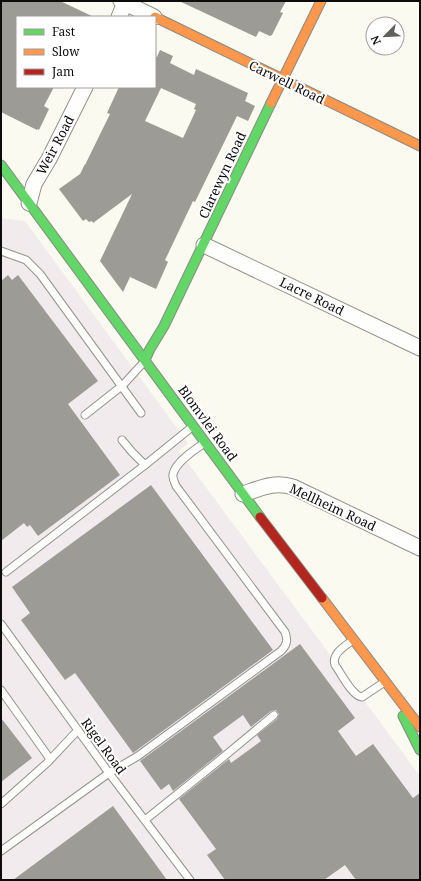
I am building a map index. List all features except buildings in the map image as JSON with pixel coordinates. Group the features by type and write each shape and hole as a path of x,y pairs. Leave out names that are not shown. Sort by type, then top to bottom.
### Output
{"street":[{"name":"Clarewyn Road","path":"145,360 164,326 321,1"},
{"name":"Carwell Road","path":"123,2 153,16"},
{"path":"119,16 123,2"},
{"name":"Carwell Road","path":"156,17 420,146"},
{"name":"Weir Road","path":"29,203 34,184 49,159 84,88"},
{"name":"Blomvlei Road","path":"1,165 9,182 29,203 243,494 420,727"},
{"name":"Lacre Road","path":"204,244 420,348"},
{"name":"Mellheim Road","path":"243,494 268,486 286,485 293,487 420,548"},
{"name":"Blomvlei Road","path":"395,696 404,722 420,750"}],"lane":[{"path":"1,251 26,260 33,267 141,413"},
{"path":"86,415 122,386 145,360"},
{"path":"6,572 194,426"},
{"path":"122,440 145,465"},
{"path":"1,851 109,773 150,747 281,651 286,644 287,637 285,632 174,482 173,474 179,464 184,458 205,442"},
{"name":"Rigel Road","path":"1,624 109,773 190,880"},
{"path":"353,640 336,655 334,661 354,692 358,696 362,697 385,682"},
{"path":"1,690 50,759"},
{"path":"145,820 274,715"},
{"path":"1,804 50,759 78,730"}],"shaded area":[{"path":"1,218 25,221 188,443 179,451 420,776 420,880 1,880"}],"traffic: fast":[{"path":"145,360 164,326 271,103"},
{"path":"1,165 260,517"},
{"path":"403,716 420,750"}],"traffic: slow":[{"path":"271,103 321,1"},
{"path":"156,17 420,146"},
{"path":"322,598 420,727"}],"traffic: jam":[{"path":"260,517 322,598"}]}
